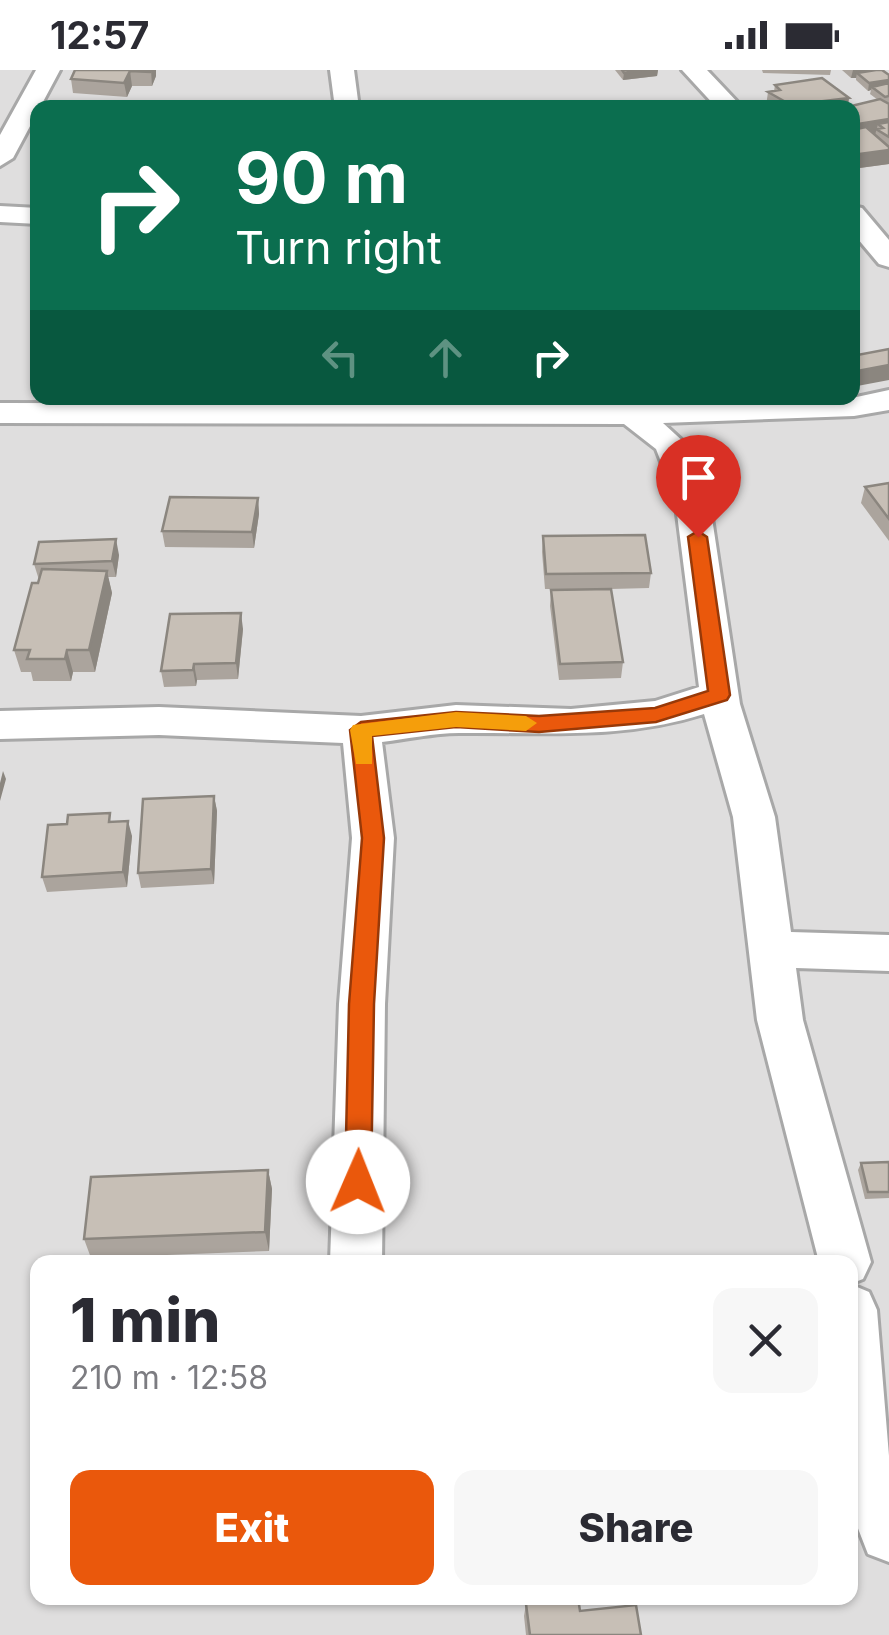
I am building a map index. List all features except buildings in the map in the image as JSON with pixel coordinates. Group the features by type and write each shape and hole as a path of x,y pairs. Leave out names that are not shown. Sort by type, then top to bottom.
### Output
{"street":[{"path":"32,100 48,70"},
{"path":"342,70 346,100"},
{"path":"694,70 723,100"},
{"path":"0,158 30,103"},
{"path":"0,214 30,216"},
{"path":"860,224 889,258"},
{"path":"860,405 889,400"},
{"path":"0,413 352,406 632,414 860,405"},
{"path":"632,414 670,445 692,498 719,695 754,817 780,1020 844,1255"},
{"path":"0,725 158,721 361,730 456,719 539,724 639,717 682,709 719,695"},
{"path":"356,1255 362,1004 373,838 361,730"},
{"path":"771,950 889,952"},
{"path":"858,1466 889,1533"}],"shaded area":[{"path":"0,70 889,70 889,1635 0,1635"}],"slow traffic":[{"path":"364,759 361,730 456,719 526,723"}],"route":[{"path":"358,1182 362,1004 373,838 361,730 456,719 539,724 656,715 719,695 698,537"}]}
